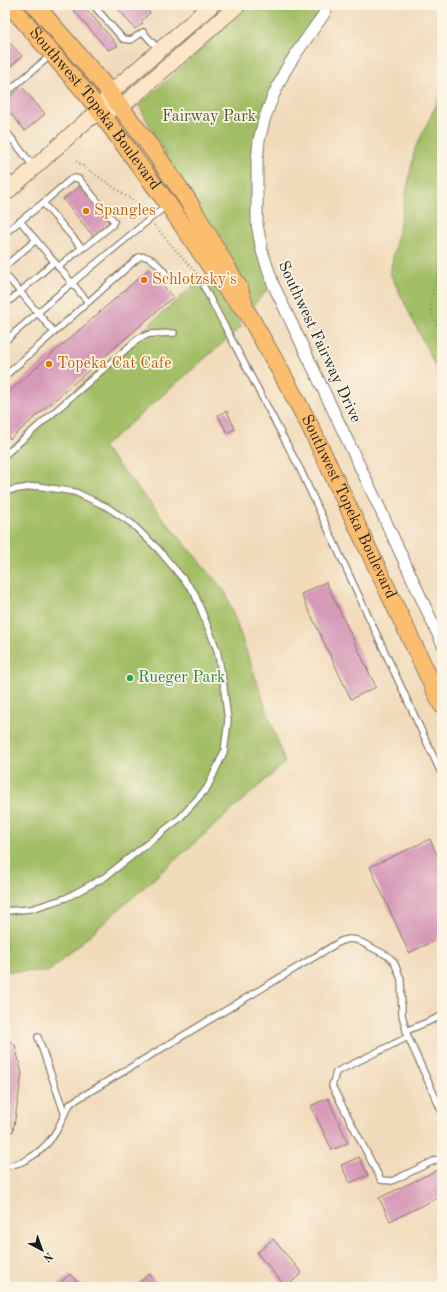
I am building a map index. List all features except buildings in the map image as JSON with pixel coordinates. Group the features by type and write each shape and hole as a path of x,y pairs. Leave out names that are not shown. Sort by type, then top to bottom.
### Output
{"main road":[{"name":"Southwest Topeka Boulevard","path":"10,5 100,111 168,204 223,285 247,312"},
{"path":"100,111 110,93 212,5"},
{"path":"10,190 86,121 100,111 121,107 238,5"},
{"name":"Southwest Topeka Boulevard","path":"39,6 121,107 187,198 239,288 247,312 309,424 442,706"}],"street":[{"name":"Southwest Fairway Drive","path":"328,5 324,14 296,52 285,71 265,117 259,140 257,162 257,224 259,237 265,264 273,284 442,642"}],"lane":[{"path":"93,5 123,38 130,40 143,32 159,50"},
{"path":"5,94 52,54"},
{"path":"5,130 34,167"},
{"path":"5,174 10,190"},
{"path":"5,233 74,178 79,179 114,221 112,225 84,247 56,265 5,305"},
{"path":"43,203 82,248"},
{"path":"5,341 72,283 168,204"},
{"path":"20,221 88,302"},
{"path":"5,266 36,240"},
{"path":"5,376 139,257 150,257 171,280"},
{"path":"5,274 54,332"},
{"path":"204,287 300,469 442,775"},
{"path":"5,455 139,338 150,334 174,333"},
{"path":"5,491 37,486 75,492 107,507 131,523 158,549 194,592 218,650 224,680 228,721 224,752 207,788 180,818 105,877 66,898 31,909 5,911"},
{"path":"5,1166 11,1166 22,1162 38,1152 51,1140 58,1129 64,1112 71,1102 341,941 348,939 357,940 388,956 394,962 401,979 402,1015 407,1034 442,1112"},
{"path":"442,1016 336,1072 332,1086 381,1180 392,1180 442,1158"},
{"path":"38,1037 64,1112"}],"path":[{"path":"442,259 430,304 432,315 442,333"}],"green space":[{"name":"Fairway Park","path":"251,5 328,5 285,71 259,140 257,224 273,284 247,312 139,105"},
{"path":"442,93 442,380 390,273 415,149"},
{"name":"Rueger Park","path":"208,273 242,326 103,447 226,593 285,763 48,972 5,971 5,452"}],"place":[{"name":"Spangles","path":"86,211"},
{"name":"Schlotzsky's","path":"144,280"},
{"name":"Topeka Cat Cafe","path":"49,364"},
{"name":"Rueger Park","path":"130,678"}]}
